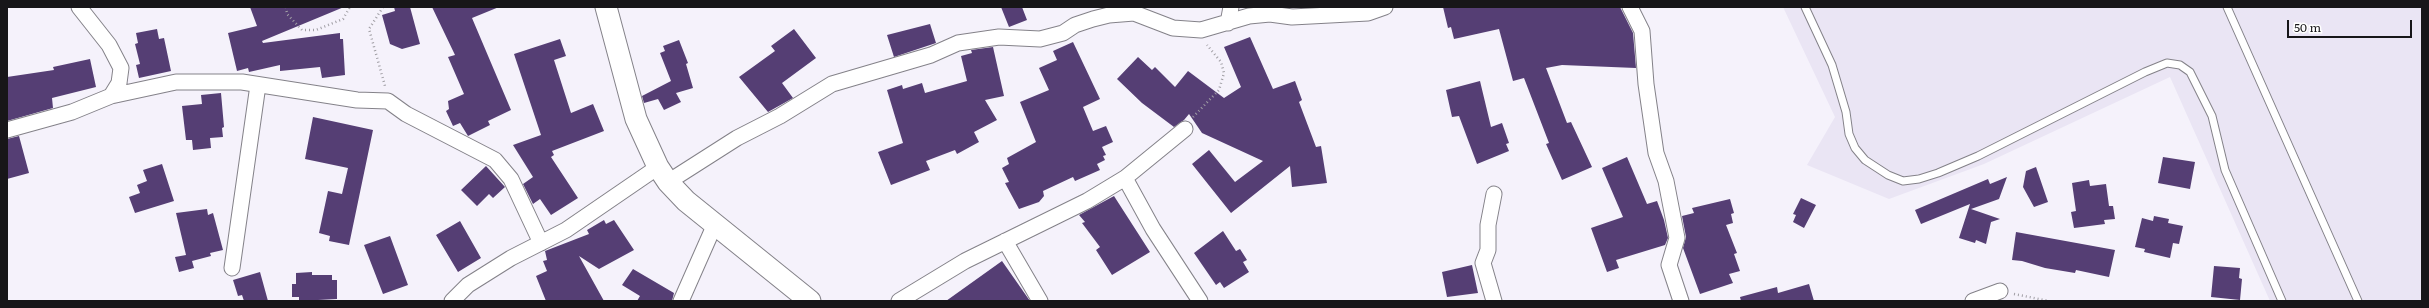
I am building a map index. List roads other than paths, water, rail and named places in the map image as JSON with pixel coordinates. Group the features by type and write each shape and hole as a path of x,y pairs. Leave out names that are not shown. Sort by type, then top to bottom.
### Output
{"street":[{"path":"79,7 109,45 121,68 119,83 111,96"},
{"path":"606,7 636,120 663,174 686,201 810,301"},
{"path":"1228,23 1231,7"},
{"path":"452,301 468,285 541,243 663,174 780,116 832,84 931,55 958,43 999,37 1040,39 1062,33 1075,25 1093,19 1134,14 1173,28 1201,30 1256,15 1270,14 1292,17 1368,13 1385,7"},
{"path":"1630,7 1642,31 1646,84 1656,153 1666,181 1677,238 1669,265 1681,301"},
{"path":"7,130 72,112 111,96 176,82 242,82 357,100 388,101 406,114 495,160 511,179 541,243"},
{"path":"232,268 258,85"},
{"path":"900,301 965,261 1067,212 1125,178 1185,129"},
{"path":"1125,178 1153,229 1200,301"},
{"path":"1494,194 1488,226 1488,250 1483,263 1494,301"},
{"path":"681,301 715,224"},
{"path":"1005,242 1040,301"},
{"path":"1973,301 2000,291"}],"lane":[{"path":"1805,7 1832,65 1846,112 1849,134 1855,148 1865,160 1888,175 1903,181 1919,179 1938,173 1978,156 2145,72 2167,63 2180,64 2190,72 2212,116 2225,170 2282,301"},
{"path":"2227,7 2358,301"}]}
